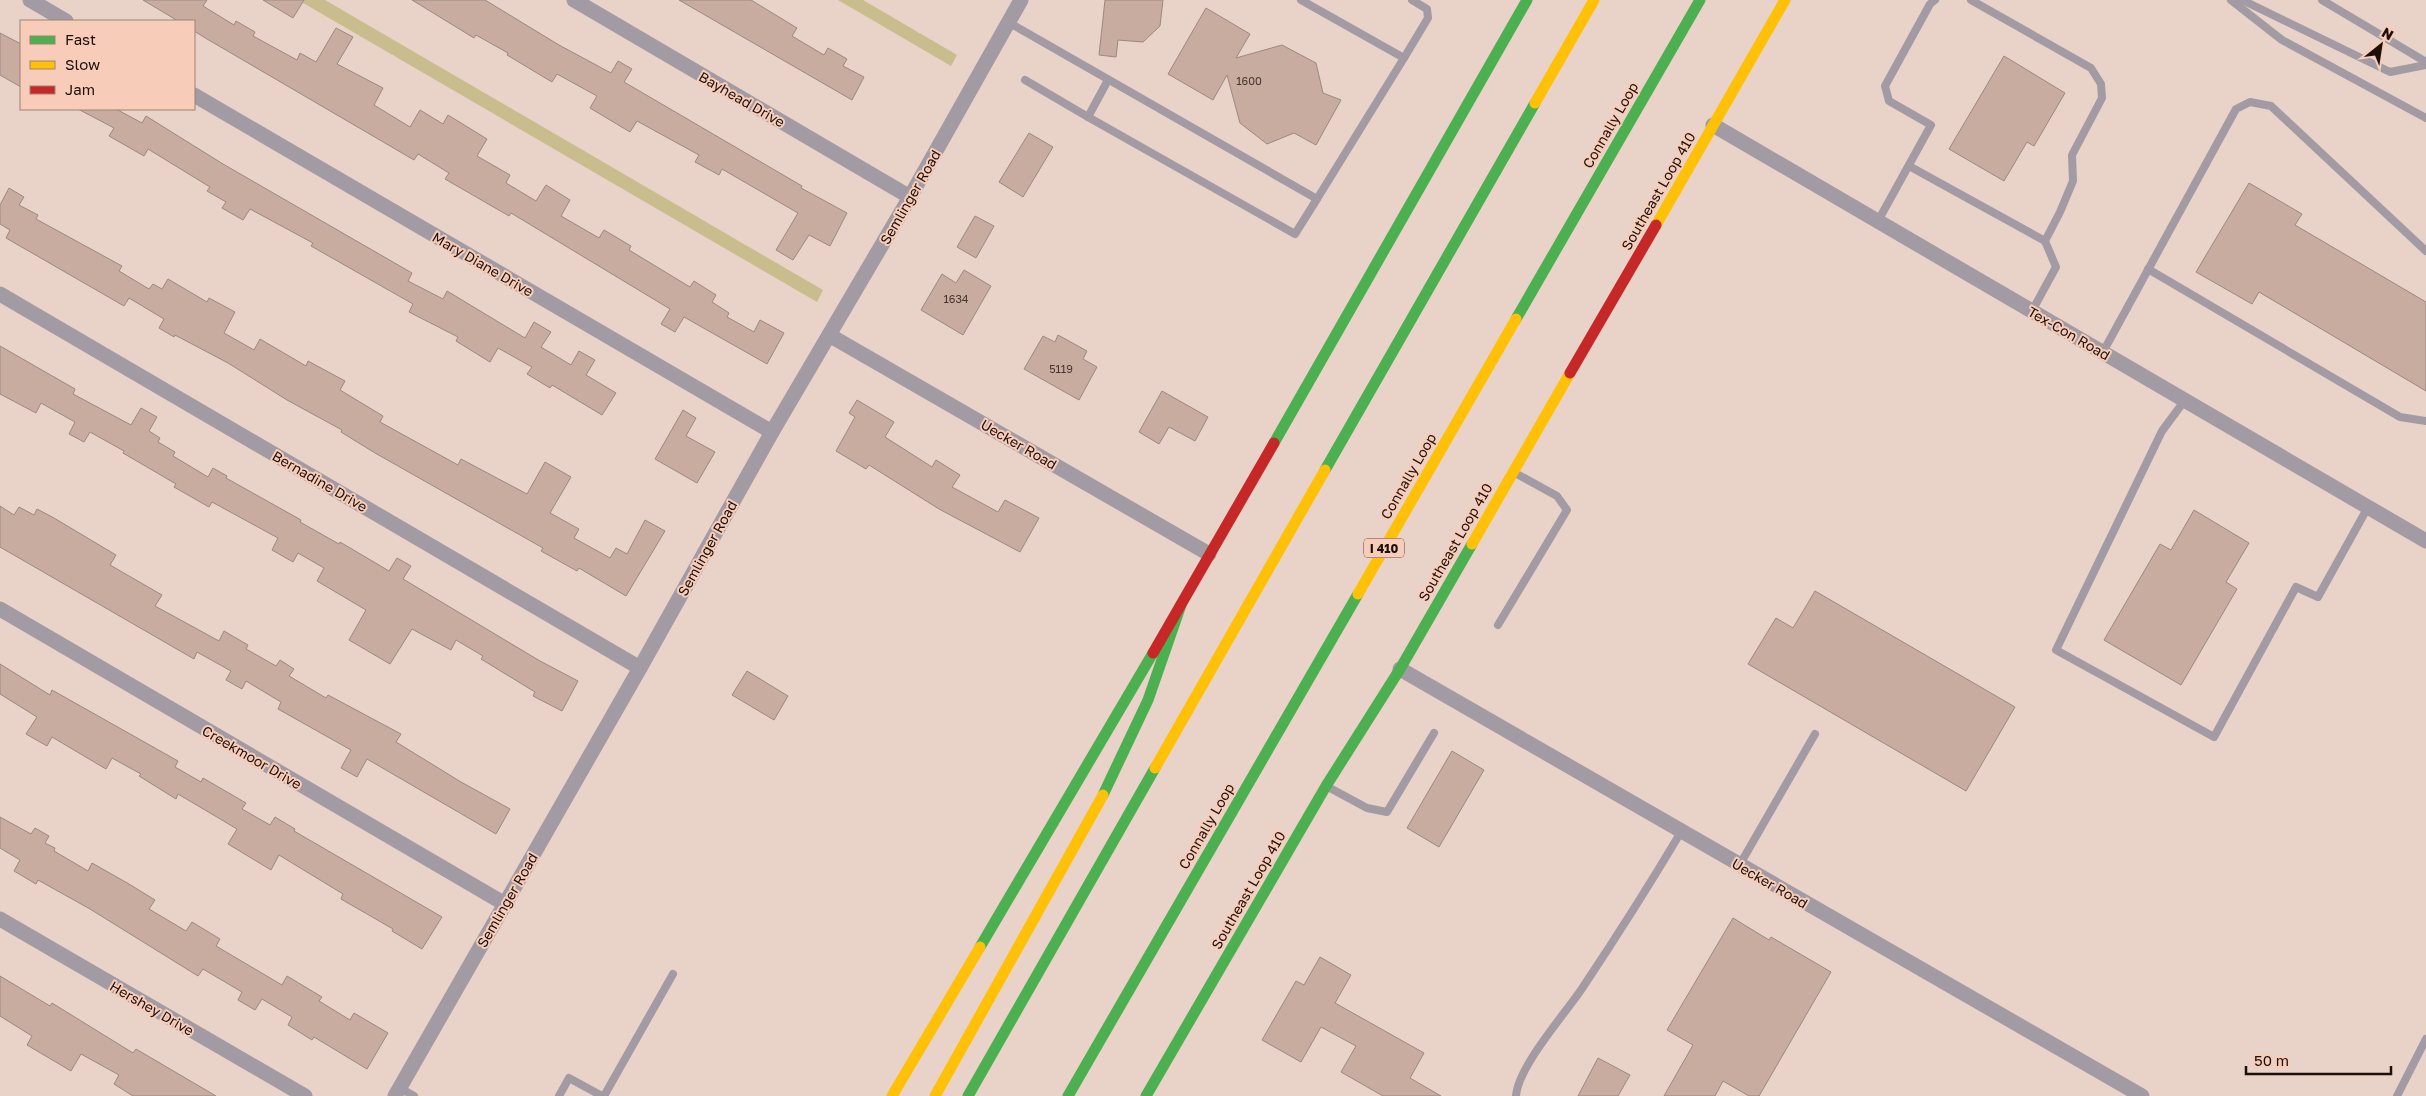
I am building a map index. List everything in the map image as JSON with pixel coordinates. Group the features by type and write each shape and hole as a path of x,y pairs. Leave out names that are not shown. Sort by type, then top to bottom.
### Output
{"main road":[{"path":"892,1096 1181,605 1527,0"},
{"path":"968,1096 1594,0"},
{"name":"Connally Loop","path":"1068,1096 1700,0"},
{"name":"Southeast Loop 410","path":"1146,1096 1326,786 1400,669 1785,0"},
{"path":"935,1096 1102,796 1148,700 1181,605"}],"street":[{"path":"30,0 64,20"},
{"name":"Bayhead Drive","path":"574,0 910,198"},
{"name":"Semlinger Road","path":"397,1092 640,668 772,432 910,198 1021,0"},
{"name":"Mary Diane Drive","path":"195,97 772,432"},
{"name":"Tex-Con Road","path":"1713,125 2426,541"},
{"name":"Bernadine Drive","path":"0,294 640,668"},
{"name":"Uecker Road","path":"830,334 1209,554"},
{"name":"Creekmoor Drive","path":"0,608 505,904"},
{"name":"Uecker Road","path":"1400,669 1739,866 2142,1096"},
{"name":"Hershey Drive","path":"0,919 305,1096"}],"lane":[{"path":"1301,0 1404,58"},
{"path":"1025,80 1295,234 1428,18 1427,9 1412,0"},
{"path":"1878,221 1931,125 1889,101 1886,86 1930,4 1935,0"},
{"path":"1971,0 2091,68 2101,84 2102,98 2072,155 2073,181 2045,241"},
{"path":"2231,0 2282,40 2426,118"},
{"path":"2242,0 2390,72 2426,63"},
{"path":"2322,0 2426,63"},
{"path":"1008,22 1316,199"},
{"path":"1088,117 1108,80"},
{"path":"2103,352 2236,109 2250,102 2271,106 2426,251"},
{"path":"1909,166 2045,241 2056,267 2032,311"},
{"path":"2148,269 2400,417 2426,421"},
{"path":"2185,400 2162,431 2056,650 2214,737 2296,587 2318,597 2368,507"},
{"path":"1498,625 1567,510 1557,496 1513,472"},
{"path":"1326,786 1367,808 1387,812 1434,733"},
{"path":"1739,866 1815,734"},
{"path":"1516,1096 1516,1087 1542,1044 1583,988 1681,832"},
{"path":"559,1096 569,1078 603,1096 673,974"},
{"path":"2397,1096 2426,1039"},
{"path":"397,1092 414,1096"}],"shaded area":[{"path":"298,0 325,0 823,290 817,302"},
{"path":"838,0 863,0 957,55 951,66"}],"building":[{"path":"143,0 207,0 203,6 234,25 236,21 255,32 253,36 297,60 300,53 316,62 336,28 353,37 337,64 383,88 374,105 410,127 420,110 443,124 448,115 487,139 477,156 510,175 506,183 536,201 546,185 570,200 561,216 599,238 604,230 631,246 629,250 690,287 694,281 716,295 712,302 729,313 727,317 754,332 760,320 784,333 767,364 684,317 675,332 661,324 670,309 511,213 509,216 445,179 449,173 418,154 414,160 207,39 195,32 195,20 176,20"},
{"path":"263,0 304,0 293,18"},
{"path":"412,0 485,0 559,45 611,73 618,61 632,69 624,82 802,186 801,188 847,213 830,246 809,235 793,260 776,250 798,213 722,169 719,175 695,162 699,155 637,121 630,132 590,108 597,96 557,74 552,82 507,55 508,53 476,35 474,38"},
{"path":"679,0 751,0 797,28 792,36 824,55 828,48 847,59 843,66 864,77 852,100"},
{"path":"1105,0 1163,0 1160,26 1143,42 1118,40 1116,57 1099,55"},
{"path":"1206,8 1250,34 1236,58 1282,45 1316,63 1323,93 1341,100 1316,145 1294,133 1267,144 1240,123 1227,75 1213,100 1168,74"},
{"path":"0,33 20,43 20,86 0,75"},
{"path":"2004,56 2065,93 2034,146 2027,142 2004,181 1949,149"},
{"path":"80,110 118,110 142,123 146,116 223,164 412,273 408,281 443,299 447,291 525,338 534,322 551,332 541,347 571,365 579,351 595,360 586,375 616,393 602,415 552,385 550,388 527,374 532,367 498,348 490,362 456,341 458,337 409,312 413,304 311,246 313,243 250,209 243,220 222,208 226,202 207,191 210,187 148,149 144,156 109,136 114,128"},
{"path":"1029,133 1053,147 1023,197 999,182"},
{"path":"2249,183 2302,214 2295,225 2426,302 2426,391 2259,292 2252,304 2196,272"},
{"path":"9,188 24,197 19,205 38,215 36,219 122,266 119,271 149,289 153,284 162,289 168,279 207,302 209,298 235,312 224,333 254,350 260,339 306,366 308,361 345,381 340,390 383,416 380,422 458,465 461,459 527,494 545,462 571,477 550,513 579,529 574,538 610,558 616,548 627,554 645,520 665,531 626,596 579,568 577,571 541,551 543,548 375,453 341,432 342,430 287,400 228,363 159,328 164,319 129,298 124,306 6,238 10,230 0,224 0,205"},
{"path":"975,216 994,226 976,258 957,247"},
{"path":"964,270 991,286 963,335 921,310 942,274 956,283"},
{"path":"1058,335 1087,351 1083,359 1097,367 1079,400 1024,369 1043,336 1055,342"},
{"path":"0,346 75,389 73,394 131,425 141,408 157,417 149,431 160,438 158,442 175,452 173,456 208,477 213,468 227,476 226,478 301,520 300,522 339,544 340,542 389,571 397,558 411,566 403,579 540,661 578,681 562,711 533,696 535,692 481,659 483,656 456,640 451,650 412,629 390,664 349,640 366,610 317,581 324,568 298,553 293,562 272,550 278,538 212,502 209,507 174,487 176,484 123,453 124,451 90,432 84,442 69,434 75,422 41,403 36,413 0,394"},
{"path":"1162,391 1208,417 1195,441 1169,427 1159,444 1139,432"},
{"path":"857,400 894,422 885,437 932,467 936,460 960,475 952,487 998,512 1005,500 1039,518 1020,552 939,509 869,465 866,469 836,451 855,417 849,413"},
{"path":"683,410 696,418 686,436 715,452 697,483 655,459"},
{"path":"0,506 14,515 19,507 34,515 37,509 54,518 116,555 110,565 162,595 155,606 219,641 224,631 248,645 246,649 276,666 280,660 294,669 289,676 326,698 328,695 401,734 396,742 461,782 510,809 496,834 367,759 357,777 341,768 351,750 278,709 281,702 246,681 242,689 226,680 231,671 197,652 194,659 0,547"},
{"path":"2194,510 2249,543 2226,582 2237,589 2181,685 2104,640 2160,544 2171,550"},
{"path":"1815,591 2015,707 1966,791 1748,664 1776,618 1793,628"},
{"path":"0,664 50,695 52,690 178,761 175,767 201,782 203,778 246,803 242,809 270,825 275,817 295,829 294,831 442,917 422,949 392,931 393,929 341,899 343,894 279,855 271,870 228,844 237,829 178,794 176,799 139,776 141,774 112,758 106,769 52,737 47,746 26,734 37,717 0,694"},
{"path":"747,671 788,696 774,720 732,695"},
{"path":"1452,751 1484,770 1439,847 1407,828"},
{"path":"0,817 31,834 35,828 49,836 45,843 55,848 54,851 88,871 92,863 129,884 155,900 149,909 186,931 192,922 220,939 216,946 282,985 287,976 322,997 319,1001 350,1020 354,1013 388,1033 367,1069 314,1037 312,1040 288,1025 292,1017 262,999 255,1010 238,1000 242,992 203,969 198,976 90,909 38,880 36,884 14,871 20,860 0,848"},
{"path":"1733,918 1769,940 1771,937 1831,972 1759,1096 1749,1096 1723,1081 1715,1096 1664,1096 1693,1045 1667,1030"},
{"path":"1320,957 1351,975 1335,1003 1424,1053 1410,1078 1441,1096 1383,1096 1341,1072 1356,1046 1321,1027 1301,1062 1262,1040 1296,981 1304,985"},
{"path":"0,976 50,1006 52,1003 133,1053 136,1049 216,1096 133,1096 114,1084 119,1075 81,1054 71,1071 27,1045 32,1036 0,1016"},
{"path":"1598,1058 1630,1075 1618,1096 1578,1096"}],"traffic: fast":[{"path":"1274,443 1527,0"},
{"path":"1516,319 1700,0"},
{"path":"1325,470 1535,103"},
{"path":"1146,1096 1326,786 1400,669 1472,544"},
{"path":"1068,1096 1358,594"},
{"path":"1103,795 1148,700 1181,605"},
{"path":"980,947 1153,653"},
{"path":"968,1096 1155,768"}],"traffic: slow":[{"path":"1535,103 1594,0"},
{"path":"1656,225 1785,0"},
{"path":"1358,594 1516,319"},
{"path":"1472,544 1570,373"},
{"path":"1155,768 1325,470"},
{"path":"935,1096 1103,795"},
{"path":"892,1096 980,947"}],"traffic: jam":[{"path":"1570,373 1656,225"},
{"path":"1153,653 1274,443"}]}
